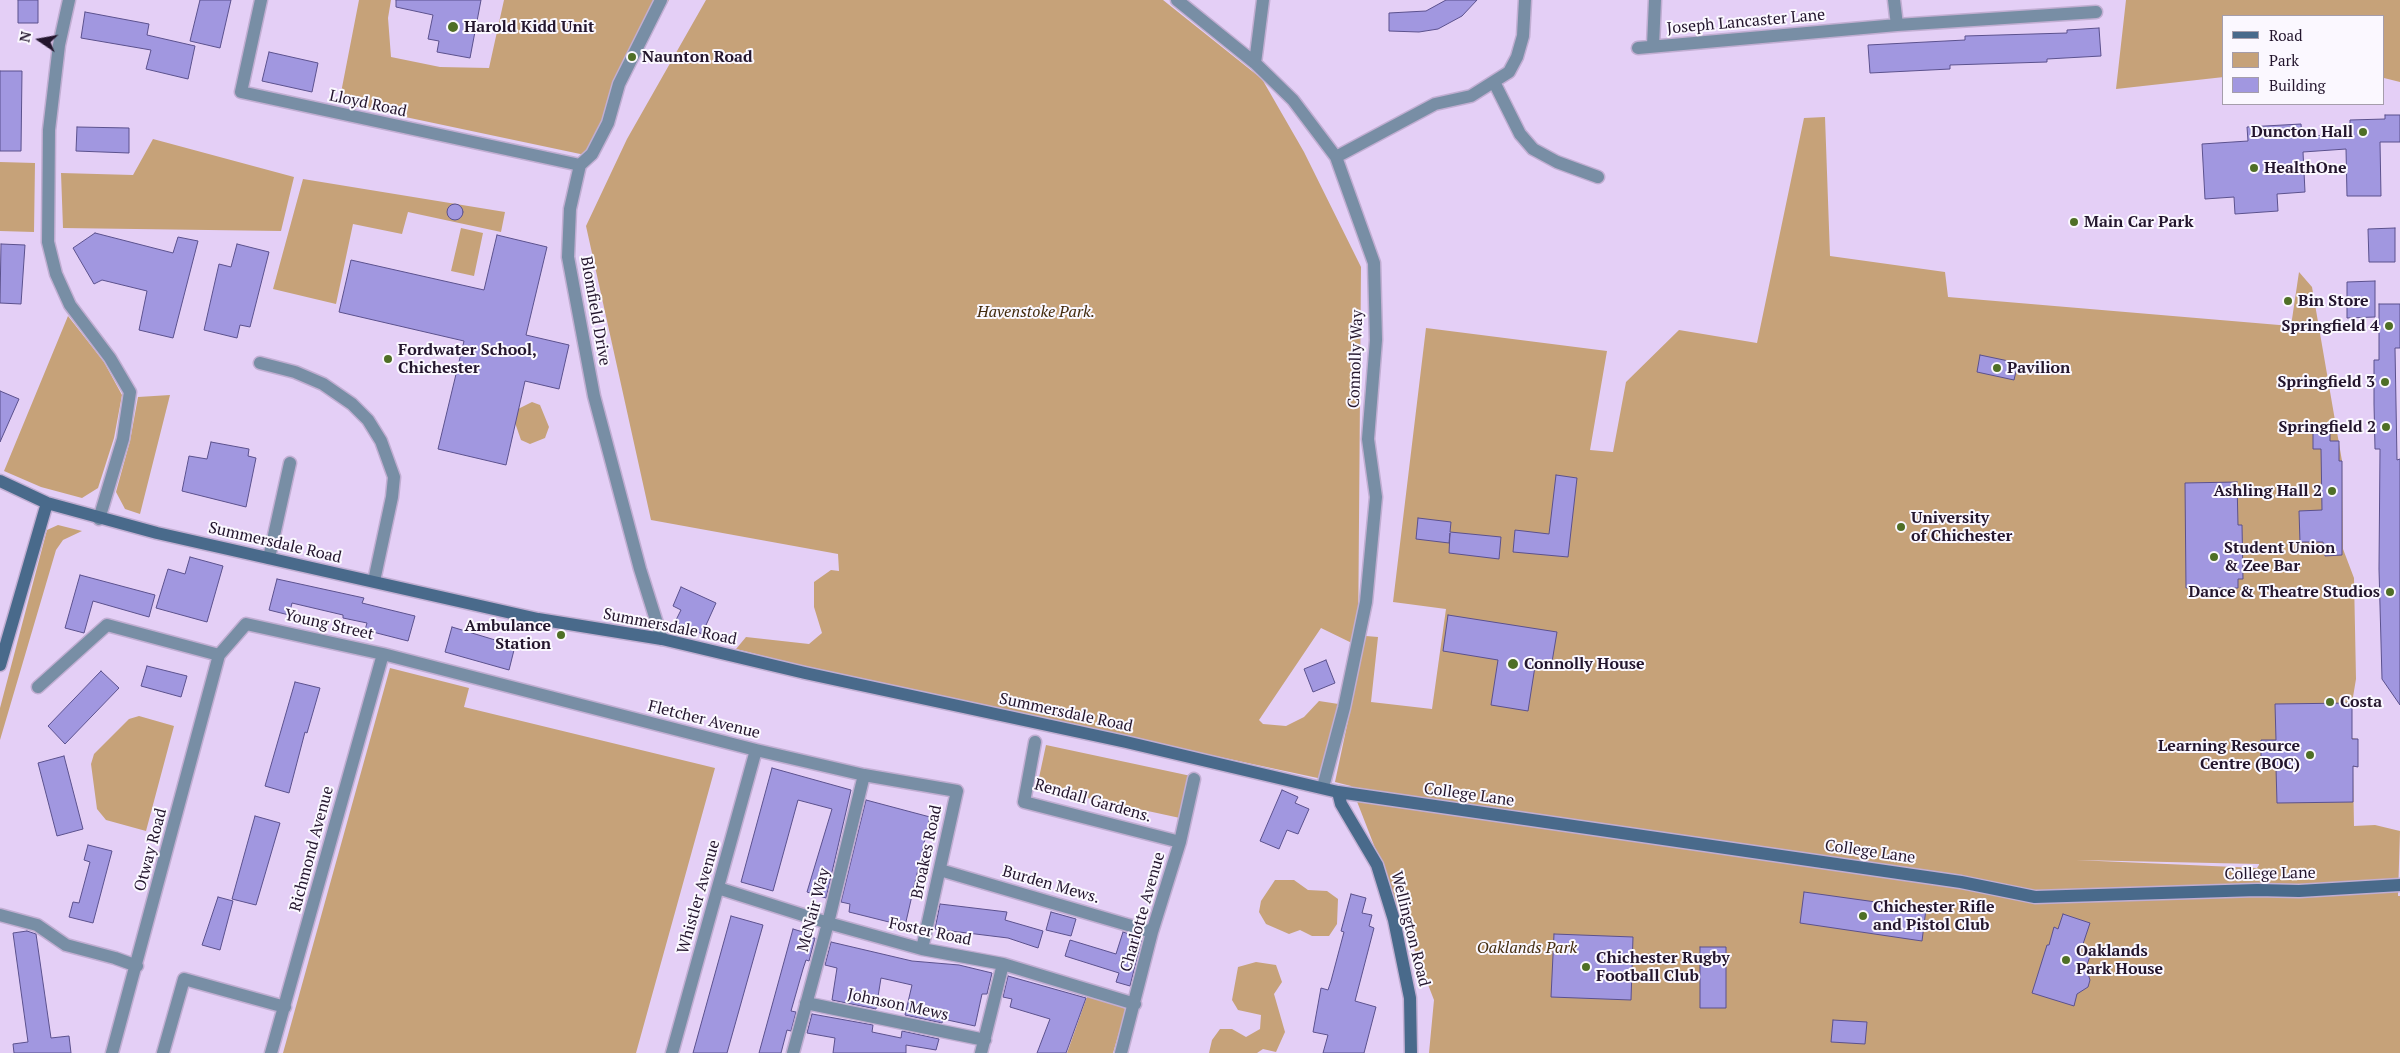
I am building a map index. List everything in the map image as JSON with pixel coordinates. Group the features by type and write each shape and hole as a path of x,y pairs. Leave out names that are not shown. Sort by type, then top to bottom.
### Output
{"street":[{"path":"69,0 59,45 50,121 47,166 48,242 56,274 70,305 110,358 130,392 122,439 99,519"},
{"name":"Lloyd Road","path":"261,0 241,92 580,165"},
{"name":"Blomfield Drive","path":"662,0 619,84 608,123 592,154 580,165 570,209 568,257 594,396 640,569 662,639"},
{"name":"Connolly Way","path":"1177,0 1255,62 1293,100 1336,157 1374,263 1376,340 1368,439 1376,497 1366,602 1344,708 1322,787"},
{"path":"1255,62 1263,0"},
{"path":"1336,157 1435,104 1471,96 1509,72 1518,57 1523,36 1525,0"},
{"path":"1653,46 1655,0"},
{"path":"1894,0 1898,25"},
{"name":"Joseph Lancaster Lane","path":"1638,48 1898,25 2096,12"},
{"path":"1494,82 1520,134 1533,150 1557,162 1598,177"},
{"path":"260,363 294,372 323,384 352,404 368,420 381,441 394,476 392,497 374,581"},
{"path":"269,558 290,463"},
{"name":"Summersdale Road","path":"0,481 47,503 99,519 538,619 662,639 1338,792"},
{"path":"0,665 47,503"},
{"name":"Young Street","path":"219,655 246,624 383,654 445,671"},
{"path":"38,687 107,625 219,655"},
{"name":"Richmond Avenue","path":"272,1053 383,654"},
{"name":"Otway Road","path":"112,1053 137,966 219,655"},
{"name":"Fletcher Avenue","path":"445,671 756,750 864,775 957,791"},
{"name":"Rendall Gardens.","path":"1035,742 1024,802 1180,842"},
{"name":"Whistler Avenue","path":"672,1053 756,750"},
{"name":"McNair Way","path":"793,1053 828,923 864,775"},
{"name":"Charlotte Avenue","path":"1121,1053 1152,932 1180,842 1194,779"},
{"name":"Broakes Road","path":"922,949 957,791"},
{"name":"College Lane","path":"1338,792 1961,882 2035,897 2257,890 2299,892 2400,885"},
{"name":"Wellington Road","path":"1338,792 1341,804 1378,865 1394,920 1410,998 1411,1053"},
{"name":"Burden Mews.","path":"940,870 1152,932"},
{"name":"Foster Road","path":"718,888 828,923 922,949 1003,964 1135,1004"},
{"path":"0,915 38,926 66,945 137,966"},
{"path":"981,1053 1003,964"},
{"path":"163,1053 184,979 285,1007"},
{"name":"Johnson Mews","path":"806,1003 985,1040"}],"green space":[{"path":"359,0 391,0 388,18 391,57 440,67 489,68 504,0 669,0 585,155 339,103"},
{"name":"Havenstoke Park.","path":"706,0 1163,0 1262,79 1304,152 1361,267 1358,646 1321,628 1259,720 1263,724 1286,726 1304,717 1319,701 1345,705 1327,780 842,676 736,649 746,637 809,644 822,633 814,607 814,582 831,570 839,571 838,554 651,520 586,226 627,139"},
{"path":"2126,0 2400,0 2400,82 2385,78 2385,15 2222,15 2222,77 2116,89"},
{"name":"University of Chichester","path":"1825,117 1830,256 1945,272 1948,297 2291,326 2299,272 2312,287 2342,461 2343,549 2354,578 2356,679 2352,703 2352,738 2358,739 2358,767 2353,767 2354,826 2375,825 2400,831 2398,896 2400,896 2400,1053 1429,1053 1434,1000 1351,786 1335,782 1366,636 1378,637 1371,702 1432,709 1446,609 1393,602 1426,328 1607,351 1590,450 1613,452 1626,382 1679,330 1757,343 1804,118","holes":["2076,860 2259,864 2257,868"]},
{"path":"153,139 294,177 281,231 63,228 61,173 133,175"},
{"path":"0,162 35,163 34,232 0,231"},
{"path":"303,179 505,212 501,232 408,212 402,234 353,224 336,304 273,289"},
{"path":"461,228 483,233 474,276 451,271"},
{"path":"68,316 104,362 122,395 114,438 98,488 82,498 41,487 4,471"},
{"path":"170,395 140,514 125,509 116,492 130,441 138,397"},
{"path":"532,402 540,405 549,427 545,438 530,444 521,440 513,417 516,410"},
{"path":"58,525 82,531 63,540 56,550 0,740 0,708 47,530"},
{"path":"390,668 469,688 464,707 715,768 636,1053 283,1053"},
{"path":"139,716 174,726 146,831 106,820 97,809 91,764 94,754 129,719"},
{"path":"1046,745 1191,776 1180,818 1037,787"},
{"path":"1275,880 1294,880 1308,890 1327,891 1338,899 1337,924 1329,936 1312,936 1300,930 1289,934 1266,924 1259,912 1261,901"},
{"path":"1256,962 1276,965 1282,982 1274,994 1285,1032 1276,1052 1263,1049 1257,1053 1209,1053 1212,1040 1220,1029 1232,1029 1246,1037 1260,1029 1261,1015 1238,1010 1232,1000 1238,967"},
{"path":"1088,994 1126,1009 1113,1053 1067,1053"}],"building":[{"path":"18,0 38,0 38,23 18,23"},
{"path":"200,0 231,0 220,48 190,41"},
{"name":"Harold Kidd Unit","path":"396,0 481,0 470,58 437,52 439,41 428,39 433,15 396,7"},
{"path":"1446,0 1477,0 1462,16 1438,29 1419,32 1389,31 1389,13 1426,11"},
{"path":"85,12 149,24 147,35 195,46 188,79 146,69 151,50 81,38"},
{"path":"2099,28 2101,56 2047,59 2047,62 1950,65 1950,69 1870,73 1868,45 1965,40 1965,36 2067,33 2067,30"},
{"path":"269,52 318,63 312,92 262,81"},
{"path":"0,71 22,71 21,151 0,151"},
{"name":"HealthOne","path":"2385,115 2400,115 2400,142 2380,142 2381,196 2347,196 2346,149 2303,152 2305,192 2277,194 2278,211 2235,214 2234,197 2205,199 2202,144 2248,141 2247,127 2301,124 2302,137 2350,133 2350,120 2385,119"},
{"path":"77,127 129,128 129,153 76,151"},
{"path":"455,204 461,206 463,212 461,218 455,220 449,218 447,212 449,206"},
{"path":"2395,228 2395,262 2369,262 2368,229"},
{"path":"95,233 173,253 178,237 198,241 173,338 139,330 147,291 102,280 94,284 73,248"},
{"path":"497,235 547,247 526,335 569,345 559,389 525,381 506,465 438,449 464,341 339,312 351,260 484,290"},
{"path":"1,244 25,245 21,304 0,303"},
{"path":"237,244 269,252 250,327 240,325 237,338 204,330 219,264 231,267"},
{"path":"2375,281 2375,317 2347,318 2347,282"},
{"path":"2379,304 2400,304 2400,348 2395,348 2397,460 2400,459 2400,705 2382,679 2379,569 2380,449 2375,449 2374,404 2374,360 2379,360"},
{"name":"Pavilion","path":"1980,355 2018,363 2014,380 1977,372"},
{"path":"0,391 19,399 0,442"},
{"path":"2313,427 2330,427 2330,441 2339,441 2339,461 2342,461 2342,555 2325,556 2323,542 2300,542 2299,511 2322,510 2321,449 2313,449"},
{"path":"211,442 249,449 248,456 256,458 246,507 182,491 189,456 207,459"},
{"path":"1556,475 1577,478 1568,557 1513,552 1515,530 1549,534"},
{"name":"Student Union & Zee Bar","path":"2237,482 2238,525 2242,525 2243,579 2238,579 2238,588 2186,588 2185,483"},
{"path":"1418,518 1451,522 1450,532 1501,537 1499,559 1449,553 1450,533 1449,543 1416,539"},
{"path":"190,557 223,566 207,622 156,608 168,569 185,574"},
{"path":"80,575 155,595 149,617 93,601 84,633 65,628"},
{"path":"277,579 364,598 362,603 415,616 408,641 365,630 367,623 343,618 343,615 292,603 289,615 269,610"},
{"path":"681,587 716,603 702,634 675,622 681,610 673,606"},
{"path":"1448,615 1557,632 1552,662 1536,660 1528,711 1491,705 1498,660 1443,651"},
{"path":"452,627 515,646 509,670 445,652"},
{"path":"1326,660 1335,683 1313,692 1304,669"},
{"path":"147,666 187,676 181,697 141,686"},
{"path":"101,671 119,688 65,744 48,726"},
{"path":"295,682 320,688 307,733 305,732 289,793 265,786"},
{"name":"Learning Resource Centre (BOC)","path":"2352,703 2352,739 2358,739 2358,767 2353,766 2353,802 2277,803 2276,768 2261,768 2261,740 2276,740 2275,704"},
{"path":"64,756 83,829 57,836 38,763"},
{"path":"772,768 851,790 826,898 807,892 832,809 798,800 773,891 741,882"},
{"path":"1282,790 1298,797 1295,803 1309,809 1298,834 1287,830 1279,849 1260,841"},
{"path":"866,800 930,817 905,926 849,912 850,904 841,902"},
{"path":"255,816 280,823 256,905 232,899"},
{"path":"88,845 112,851 93,923 69,917 73,902 79,903 90,862 84,860"},
{"name":"Chichester Rifle and Pistol Club","path":"1804,892 1926,909 1922,941 1800,923"},
{"path":"1351,894 1366,898 1362,913 1372,915 1369,926 1374,928 1355,1001 1376,1007 1364,1053 1323,1053 1328,1035 1313,1032 1321,988 1328,990 1331,981 1344,932 1341,931"},
{"path":"218,897 233,901 220,950 202,945"},
{"path":"940,904 1007,912 1005,920 1043,931 1038,948 1008,938 935,929"},
{"path":"1051,912 1076,919 1071,936 1046,930"},
{"name":"Oaklands Park House","path":"2063,914 2090,923 2080,953 2090,956 2086,968 2090,980 2088,987 2077,994 2074,1006 2032,993 2054,927 2058,929"},
{"path":"731,916 763,925 727,1053 693,1053"},
{"path":"793,929 813,935 812,938 815,938 809,961 806,960 803,969 791,1011 796,1012 791,1031 787,1030 781,1053 759,1053"},
{"path":"27,931 36,934 51,1038 69,1036 71,1053 14,1053 13,1044 28,1042 13,933"},
{"path":"1123,932 1142,938 1130,986 1116,982 1119,973 1065,956 1070,940 1116,954"},
{"path":"1554,934 1633,937 1631,1000 1551,997"},
{"path":"831,942 912,961 959,965 992,973 987,994 982,994 975,1026 943,1019 942,1023 905,1015 912,985 881,978 876,1009 832,1000 837,968 825,965"},
{"path":"1700,947 1726,947 1726,1008 1700,1008"},
{"path":"1008,976 1086,998 1066,1053 1037,1053 1050,1019 1010,1007 1012,999 1003,997"},
{"path":"812,1014 873,1025 872,1032 901,1038 902,1031 939,1039 936,1050 906,1045 906,1053 833,1053 835,1038 807,1033"},
{"path":"1833,1020 1867,1022 1865,1044 1831,1042"}],"place":[{"name":"Harold Kidd Unit","path":"453,27"},
{"name":"Naunton Road","path":"632,57"},
{"name":"Duncton Hall","path":"2363,132"},
{"name":"HealthOne","path":"2254,168"},
{"name":"Main Car Park","path":"2074,222"},
{"name":"Bin Store","path":"2288,301"},
{"name":"Springfield 4","path":"2389,326"},
{"name":"Fordwater School, Chichester","path":"388,359"},
{"name":"Pavilion","path":"1997,368"},
{"name":"Springfield 3","path":"2385,382"},
{"name":"Springfield 2","path":"2386,427"},
{"name":"Ashling Hall 2","path":"2332,491"},
{"name":"University of Chichester","path":"1901,527"},
{"name":"Student Union & Zee Bar","path":"2214,557"},
{"name":"Dance & Theatre Studios","path":"2390,592"},
{"name":"Ambulance Station","path":"561,635"},
{"name":"Connolly House","path":"1513,664"},
{"name":"Costa","path":"2330,702"},
{"name":"Learning Resource Centre (BOC)","path":"2310,755"},
{"name":"Chichester Rifle and Pistol Club","path":"1863,916"},
{"name":"Oaklands Park House","path":"2066,960"},
{"name":"Chichester Rugby Football Club","path":"1586,967"}],"park label":[{"name":"Oaklands Park","path":"1527,948"}]}
